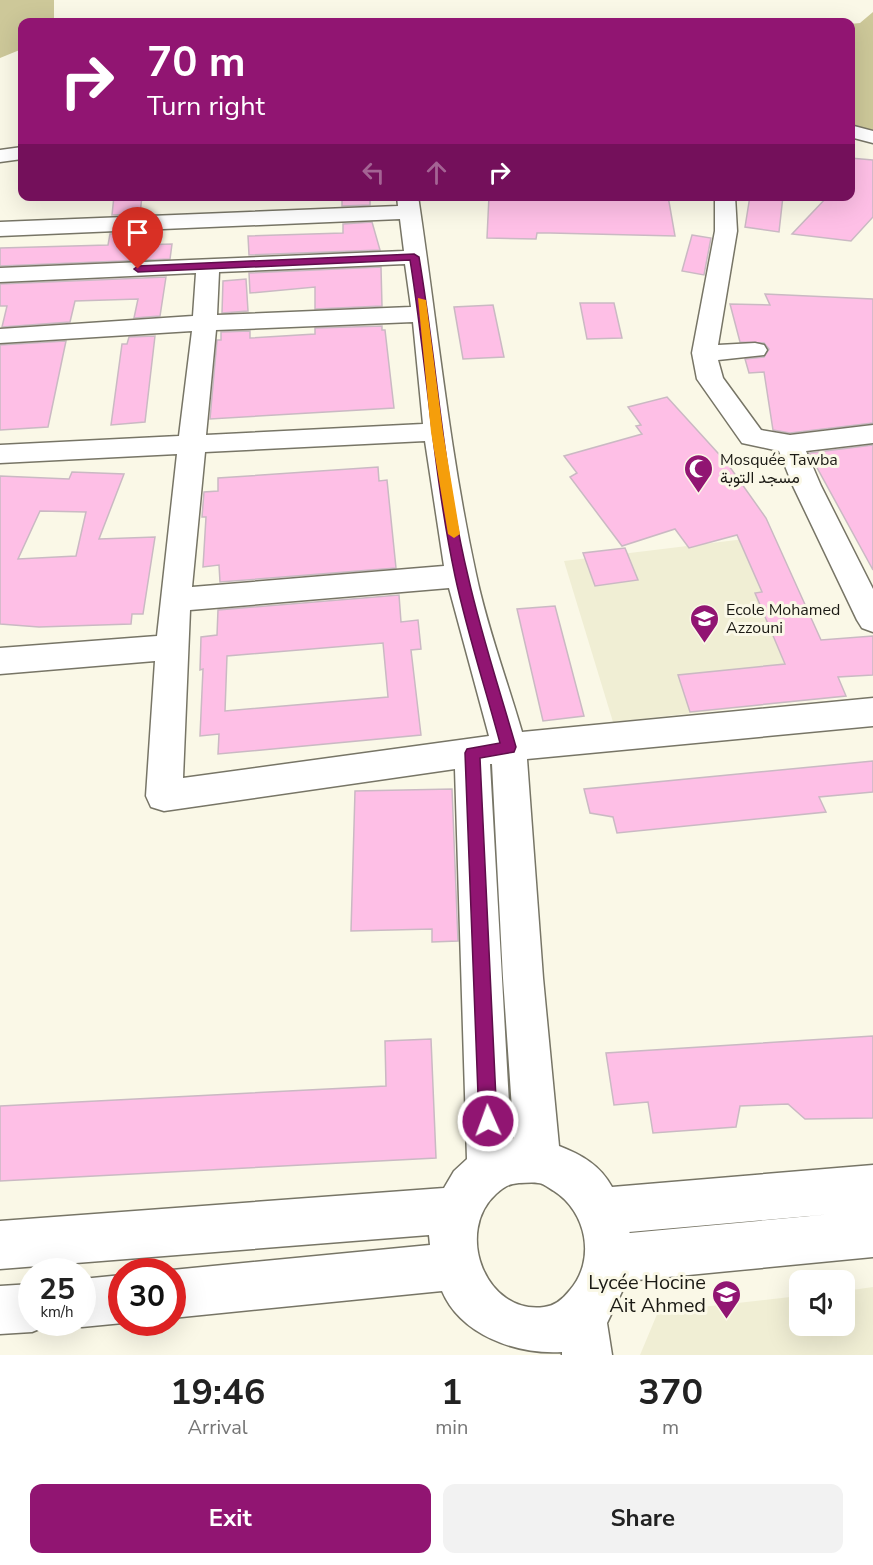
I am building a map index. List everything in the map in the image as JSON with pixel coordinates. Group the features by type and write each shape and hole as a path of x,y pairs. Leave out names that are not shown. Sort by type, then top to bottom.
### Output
{"street":[{"path":"855,132 873,137"},
{"path":"0,156 18,154"},
{"path":"193,222 195,201"},
{"path":"725,201 726,231 704,353 710,380 752,437 789,444 873,434"},
{"path":"0,229 193,222 408,204 437,432 522,960 538,1160"},
{"path":"0,275 414,257"},
{"path":"208,266 205,322 175,600 164,796 490,750 873,712"},
{"path":"0,336 205,322 423,314"},
{"path":"704,353 755,351"},
{"path":"0,454 437,432"},
{"path":"789,444 807,486 873,620"},
{"path":"175,600 461,576"},
{"path":"0,661 172,647"},
{"path":"490,750 490,1169"},
{"path":"538,1160 563,1169 585,1187 600,1211 610,1259 584,1335 559,1329 533,1333 511,1341 466,1292 455,1266 452,1238 458,1210 471,1186 490,1169 513,1161 538,1160"},
{"path":"600,1211 873,1188"},
{"path":"0,1245 458,1210"},
{"path":"610,1259 873,1234"},
{"path":"186,1293 455,1266"},
{"path":"0,1310 18,1309"}],"shaded area":[{"path":"0,0 54,0 54,18 18,18 18,51 0,58"},
{"path":"873,12 873,139 855,137 855,24 860,23"},
{"name":"Ecole Mohamed Azzouni","path":"761,537 797,589 846,696 613,722 564,561"},
{"name":"Lycée Hocine Ait Ahmed","path":"873,1287 873,1355 640,1355 658,1312 789,1297 789,1336 855,1336 855,1290"}],"building":[{"path":"855,158 873,160 873,217 851,241 792,234 823,201 855,201"},
{"path":"113,201 141,201 140,214 112,215"},
{"path":"342,201 370,201 370,205 342,206"},
{"path":"489,201 669,201 675,236 537,233 536,239 487,238"},
{"path":"749,201 782,201 779,232 745,227"},
{"path":"372,222 380,250 249,255 248,236 343,233 343,224"},
{"path":"138,232 136,245 172,244 170,259 0,266 0,248 108,245 110,234"},
{"path":"692,235 711,238 704,275 682,271"},
{"path":"381,267 382,306 315,309 315,287 250,293 249,273"},
{"path":"166,277 160,316 134,318 138,299 75,301 70,322 2,327 7,306 0,306 0,284"},
{"path":"246,279 248,311 222,313 223,281"},
{"path":"765,294 873,299 873,423 790,433 773,430 764,372 749,373 745,359 764,357 769,349 764,343 740,342 730,304 770,305"},
{"path":"580,303 614,303 622,338 587,339"},
{"path":"493,305 504,357 463,359 454,307"},
{"path":"382,326 382,330 385,330 394,408 210,419 217,340 221,340 221,332 250,331 250,338 315,334 315,328"},
{"path":"155,336 145,422 111,425 122,344 127,344 129,337"},
{"path":"66,341 48,427 0,430 0,345"},
{"path":"667,397 727,463 766,518 821,640 873,636 873,675 838,677 846,696 690,712 678,675 785,664 755,593 762,592 737,535 689,548 675,529 622,546 570,477 577,473 564,456 642,434 636,426 641,425 628,407"},
{"path":"873,445 873,570 809,453"},
{"path":"378,467 379,481 387,480 396,568 220,582 219,565 203,567 206,517 202,517 204,492 218,491 218,478"},
{"path":"72,472 124,474 99,539 155,537 143,614 132,614 131,624 39,627 0,624 0,476 69,479","holes":["40,511 86,512 76,556 18,559"]},
{"path":"625,548 638,580 595,586 583,553"},
{"path":"399,595 401,622 418,620 421,649 411,650 421,735 218,754 219,734 200,736 203,669 200,670 201,637 217,635 218,610","holes":["383,643 388,697 225,711 227,656"]},
{"path":"555,606 584,716 543,721 517,609"},
{"path":"873,761 873,792 819,797 826,812 617,833 613,817 590,813 584,789"},
{"path":"452,789 458,941 432,942 432,929 351,931 355,791"},
{"path":"873,1036 873,1118 805,1119 788,1104 740,1106 736,1127 653,1133 648,1102 614,1105 606,1053"},
{"path":"431,1039 436,1158 0,1181 0,1106 386,1086 385,1041"}],"slow traffic":[{"path":"421,300 437,432 454,534"}],"place":[{"name":"Mosquée Tawba مسجد التوبة","path":"699,494"},
{"name":"Ecole Mohamed Azzouni","path":"705,644"},
{"name":"Lycée Hocine Ait Ahmed","path":"727,1320"}],"route":[{"path":"138,269 414,257 437,432 461,576 509,747 472,753 488,1121"}]}
